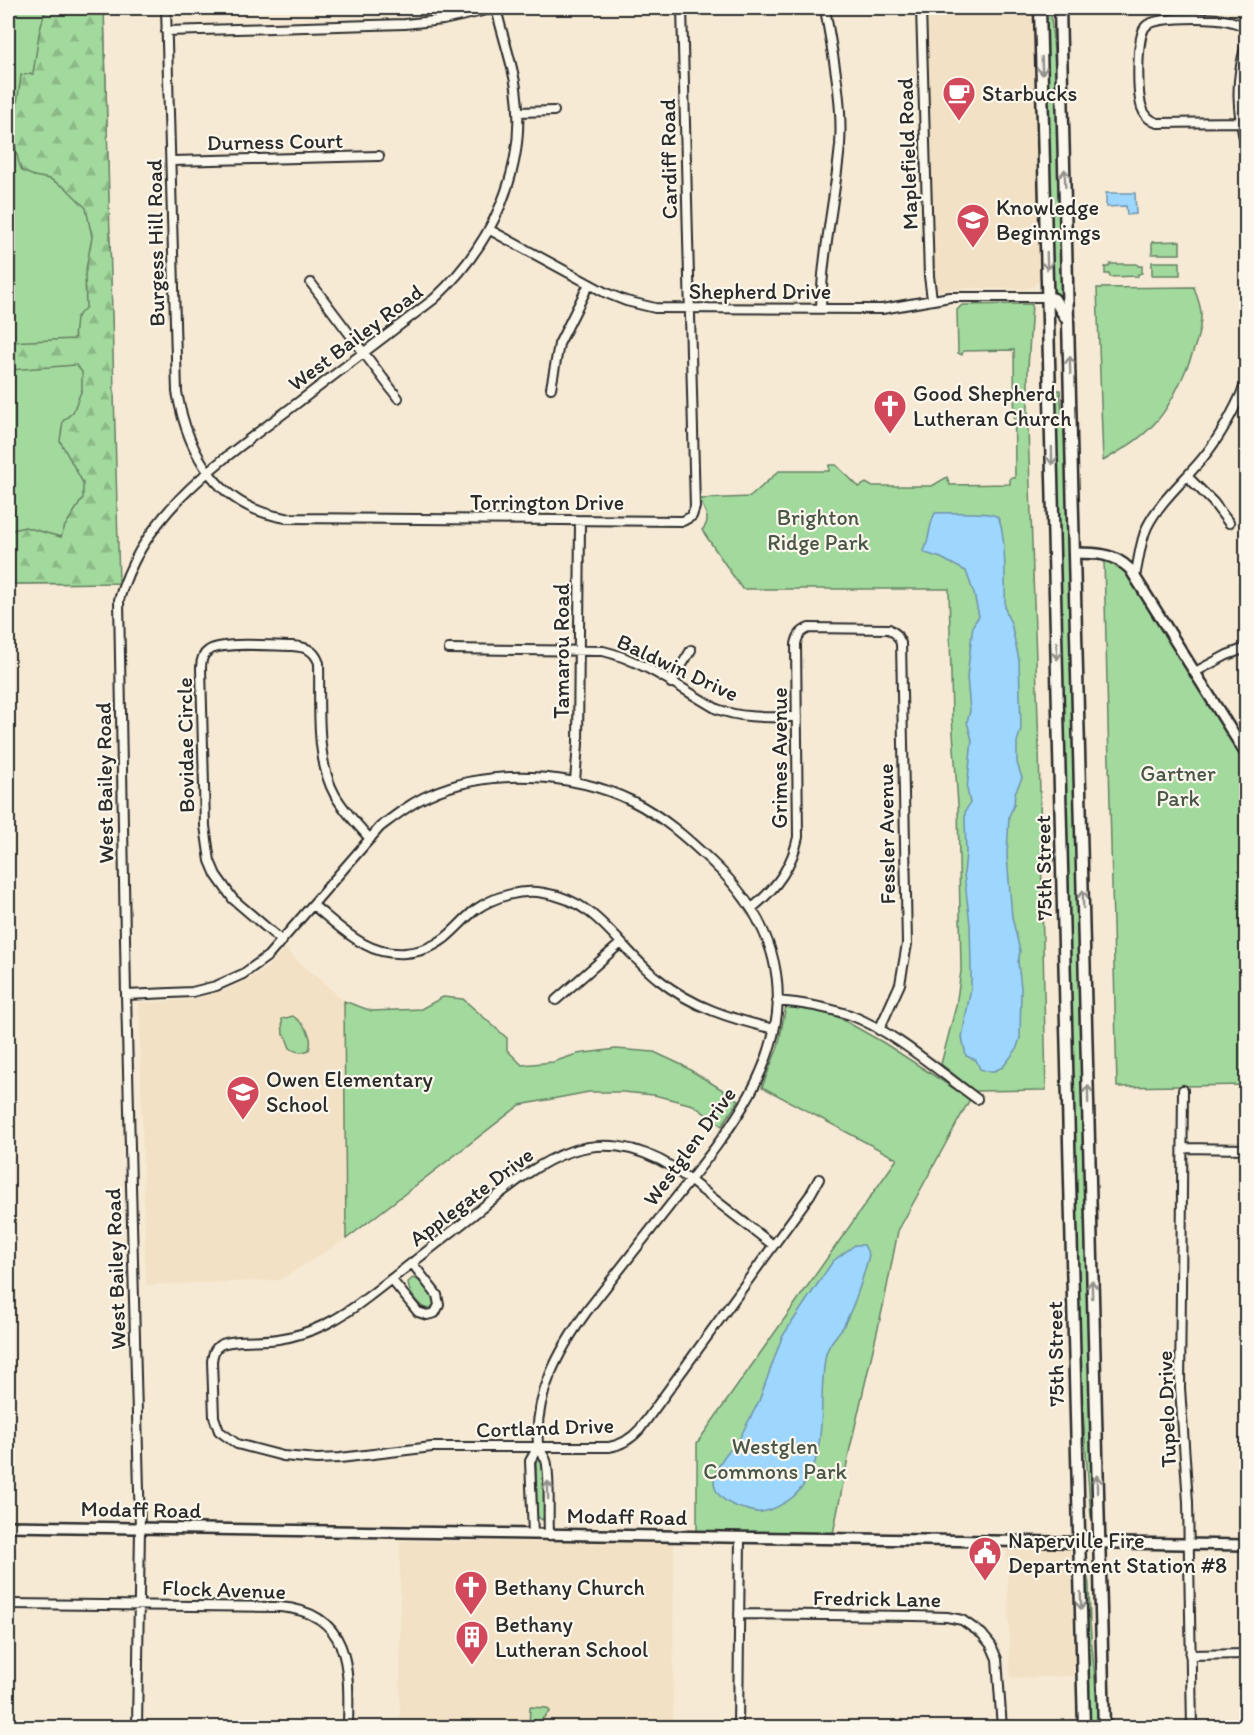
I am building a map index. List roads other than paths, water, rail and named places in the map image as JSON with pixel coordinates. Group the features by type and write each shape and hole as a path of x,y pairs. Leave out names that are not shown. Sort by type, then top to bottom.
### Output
{"main road":[{"name":"75th Street","path":"1040,8 1084,1728"},
{"name":"75th Street","path":"1060,8 1104,1728"},
{"path":"1048,297 1054,299 1068,321"}],"street":[{"name":"Burgess Hill Road","path":"166,8 177,392 189,436 208,472"},
{"path":"166,31 405,24 443,20 496,8"},
{"name":"West Bailey Road","path":"137,1728 140,1528 126,995 119,600 130,567 149,534 174,503 208,472 434,299 450,285 479,249 504,200 517,141 518,112 514,76 496,8"},
{"name":"Cardiff Road","path":"682,8 689,309"},
{"path":"821,309 822,277 840,131 839,101 825,8"},
{"name":"Maplefield Road","path":"921,8 928,276 932,299"},
{"path":"1240,122 1158,123 1149,119 1140,105 1138,44 1144,28 1156,21 1214,19 1246,27"},
{"path":"1246,45 1239,78 1238,104 1246,146"},
{"path":"518,112 554,111"},
{"name":"Durness Court","path":"172,161 379,156"},
{"name":"Shepherd Drive","path":"490,230 589,284 614,296 642,305 689,309 882,309 950,297 1048,297"},
{"path":"311,283 398,398"},
{"path":"551,388 559,344 589,284"},
{"name":"Torrington Drive","path":"208,472 224,492 246,507 264,514 286,518 580,521 683,521 690,519 694,513 689,309"},
{"path":"1135,576 1148,525 1211,447 1236,406 1246,383"},
{"path":"1187,476 1213,502 1229,523"},
{"name":"Tamarou Road","path":"575,782 578,744 580,521"},
{"path":"1075,553 1099,553 1112,556 1124,563 1135,576 1246,754"},
{"name":"Grimes Avenue","path":"752,908 774,888 786,872 796,847 799,823 797,637 803,631 814,628 884,628 896,634"},
{"name":"Fessler Avenue","path":"879,1030 900,984 907,944 901,643 896,634"},
{"name":"Bovidae Circle","path":"282,941 233,898 220,882 210,861 205,826 201,668 202,658 207,651 220,646 292,646 306,648 314,653 319,663 322,753 326,774 336,797 370,839"},
{"path":"1195,672 1246,648"},
{"name":"Baldwin Drive","path":"449,649 603,651 622,656 727,713 748,717 797,717"},
{"path":"671,683 691,650"},
{"name":"Westglen Drive","path":"126,995 184,994 216,986 243,974 260,963 282,941 388,821 428,795 459,784 491,779 547,778 575,782 631,800 671,825 725,874 752,908 770,949 776,982 777,1001 774,1029 765,1060 746,1101 724,1134 570,1335 555,1362 544,1395 538,1429 538,1447 530,1461 533,1534"},
{"path":"313,905 362,943 386,952 403,953 433,946 488,902 517,893 542,892 558,896 580,905 601,921 658,980 693,1003 734,1019 774,1029"},
{"path":"556,1000 621,943"},
{"path":"777,1001 801,1003 851,1016 879,1030 977,1099"},
{"name":"Tupelo Drive","path":"1184,1090 1180,1388 1188,1502 1192,1728"},
{"name":"Applegate Drive","path":"223,1435 214,1417 212,1361 217,1347 229,1342 278,1339 323,1326 350,1310 392,1279 521,1177 548,1160 567,1152 597,1146 634,1149 661,1159 773,1245"},
{"path":"1183,1148 1246,1149"},
{"name":"Cortland Drive","path":"223,1435 237,1444 259,1450 290,1457 317,1459 432,1447 609,1447 621,1444 631,1439 640,1430 810,1195 819,1179"},
{"path":"392,1279 418,1312 427,1316 435,1313 440,1305 437,1295 412,1263"},
{"name":"Westglen Drive","path":"538,1447 547,1462 549,1535"},
{"name":"Modaff Road","path":"8,1526 1246,1545"},
{"path":"738,1728 740,1538"},
{"name":"Flock Avenue","path":"8,1604 139,1604 280,1607 299,1610 311,1615 334,1634 346,1662 348,1728"},
{"name":"Fredrick Lane","path":"739,1614 915,1616 962,1620 982,1634 995,1652 1000,1671 1002,1728"},
{"path":"1190,1655 1246,1654"}],"water":[{"path":"1106,193 1135,193 1136,214 1127,215 1126,206 1106,207"},
{"path":"935,513 985,513 996,516 1000,521 1005,558 1005,607 1019,660 1021,729 1017,742 1017,763 1022,778 1009,816 1007,856 1012,917 1020,951 1018,962 1021,988 1020,1038 1016,1050 1003,1067 994,1071 980,1069 976,1060 966,1056 962,1037 971,988 970,924 964,874 965,812 970,803 967,789 972,740 967,722 970,711 967,677 973,625 979,616 966,571 924,551"},
{"path":"855,1245 864,1245 869,1255 853,1307 840,1331 829,1345 826,1354 823,1372 821,1430 814,1466 793,1497 778,1506 758,1512 731,1504 724,1500 715,1488 714,1481 720,1463 735,1447 759,1401 782,1337 833,1261"}],"place":[{"name":"Starbucks","path":"959,122"},
{"name":"Knowledge Beginnings","path":"973,249"},
{"name":"Good Shepherd Lutheran Church","path":"890,435"},
{"name":"Owen Elementary School","path":"243,1121"},
{"name":"Naperville Fire Department Station #8","path":"985,1582"},
{"name":"Bethany Church","path":"471,1616"},
{"name":"Bethany Lutheran School","path":"472,1666"}],"park label":[{"name":"Brighton Ridge Park","path":"818,530"},
{"name":"Gartner Park","path":"1178,786"},
{"name":"Westglen Commons Park","path":"775,1458"}]}
